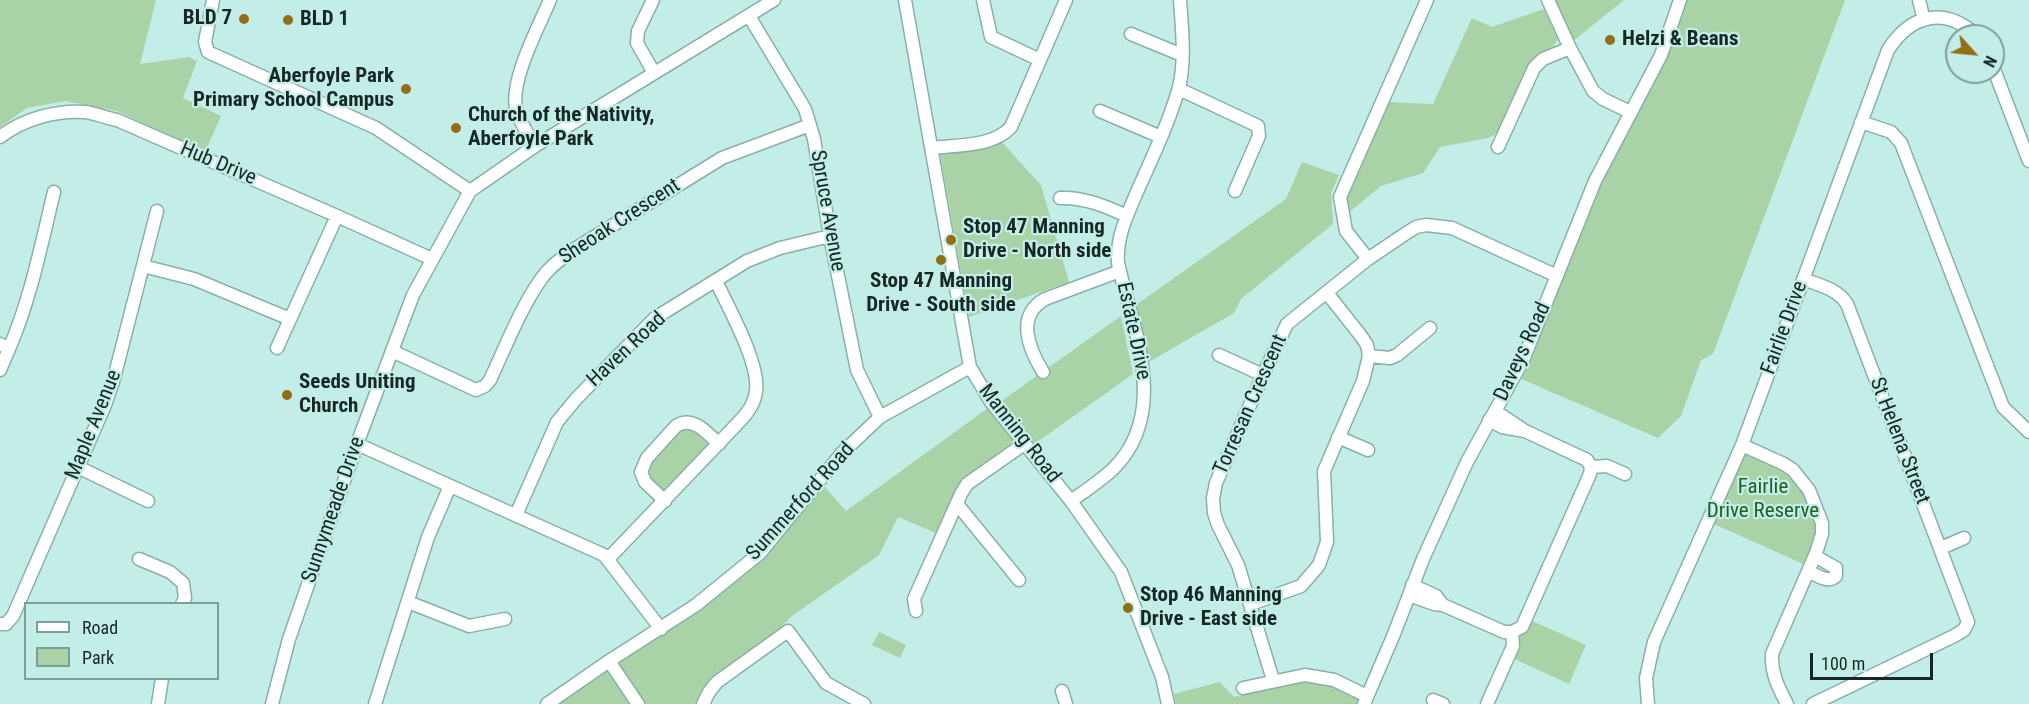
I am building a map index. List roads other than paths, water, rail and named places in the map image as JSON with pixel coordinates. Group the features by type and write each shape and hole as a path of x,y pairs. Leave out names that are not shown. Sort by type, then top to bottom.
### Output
{"street":[{"path":"213,0 205,42 208,52 376,128 470,191"},
{"path":"535,146 520,121 516,106 516,86 550,0"},
{"path":"653,0 638,31 637,43 654,73"},
{"name":"Sunnymeade Drive","path":"272,704 289,639 357,444 413,295 470,191 535,146 774,0"},
{"name":"Manning Road","path":"905,0 970,367 991,402 1071,501 1121,572 1162,677 1168,704"},
{"path":"983,0 991,37 1040,60"},
{"path":"932,148 987,141 1005,133 1014,121 1066,0"},
{"name":"Estate Drive","path":"1071,501 1112,470 1122,458 1137,431 1144,409 1145,388 1142,365 1117,249 1127,216 1179,89 1182,55 1180,0"},
{"path":"1368,259 1346,231 1340,197 1427,0"},
{"path":"1548,0 1593,91 1603,99 1630,112"},
{"name":"Daveys Road","path":"1366,700 1410,590 1467,462 1523,360 1595,182 1662,54 1680,0"},
{"path":"1919,0 1924,20"},
{"name":"Spruce Avenue","path":"749,16 805,109 814,139 830,236 857,370 880,417"},
{"name":"Fairlie Drive","path":"1648,704 1646,678 1654,642 1742,445 1888,50 1897,36 1908,26 1924,20 1936,16 1953,19 1962,24"},
{"path":"1131,34 1182,55"},
{"path":"1498,147 1534,68 1543,59 1570,48"},
{"path":"2000,84 2029,161"},
{"path":"1179,89 1258,126 1259,136 1235,191"},
{"path":"1100,111 1161,137"},
{"name":"Hub Drive","path":"0,137 40,117 61,112 87,112 117,120 432,259"},
{"path":"1861,122 1891,132 1901,143 2002,408 2029,432"},
{"name":"Sheoak Crescent","path":"392,351 476,390 485,386 541,279 554,264 722,158 810,125"},
{"path":"0,370 4,346 21,320 54,192"},
{"path":"1060,198 1097,202 1127,216"},
{"name":"Maple Avenue","path":"0,624 6,624 13,616 113,382 157,211"},
{"path":"277,348 337,216"},
{"name":"Torresan Crescent","path":"1273,680 1238,565 1214,513 1213,498 1216,483 1287,324 1368,259 1416,227 1452,228 1557,276"},
{"name":"Haven Road","path":"516,515 557,422 576,399 655,318 747,261 780,248 830,236"},
{"path":"143,266 194,279 290,319"},
{"path":"1043,372 1030,350 1027,333 1035,307 1045,299 1120,271"},
{"name":"St Helena Street","path":"1803,279 1838,293 1847,304 1968,622 1954,636 1813,704"},
{"path":"608,559 719,444 754,402 757,380 716,280"},
{"path":"1251,604 1301,586 1319,564 1327,542 1324,471 1363,381 1369,356 1361,336 1327,293"},
{"path":"1369,356 1390,358 1397,355 1430,328"},
{"path":"1219,356 1263,375"},
{"name":"Summerford Road","path":"547,704 696,605 760,553 842,453 880,417 970,367"},
{"path":"1410,590 1434,604 1443,604 1504,632 1512,632 1522,627 1590,474 1591,467 1587,460 1525,432 1502,427 1492,416"},
{"path":"665,501 645,482 641,472 647,458 676,426 682,422 695,423 719,444"},
{"path":"1338,437 1368,450"},
{"path":"357,444 604,555 661,629"},
{"path":"916,611 914,599 968,484 1024,444"},
{"path":"1742,445 1784,464 1802,479 1809,490 1822,523 1822,534 1815,556 1772,654 1774,677 1787,704"},
{"path":"1591,467 1607,466 1625,474"},
{"path":"78,467 148,501"},
{"path":"375,704 428,537 450,486"},
{"path":"957,504 1019,580"},
{"path":"1941,548 1964,538"},
{"path":"1808,571 1827,580 1836,576 1836,568 1815,556"},
{"path":"139,559 170,572 183,583 185,598 183,602"},
{"path":"408,602 469,626 505,619"},
{"path":"703,704 717,682 788,631 826,683 864,704"},
{"path":"1487,704 1513,646 1512,632"},
{"path":"609,661 638,704"},
{"path":"1243,688 1273,680 1305,675 1318,676 1334,680 1366,700"},
{"path":"158,704 162,680"},
{"path":"1062,691 1066,704"}],"place":[{"name":"BLD 7","path":"244,19"},
{"name":"BLD 1","path":"288,20"},
{"name":"Helzi & Beans","path":"1610,40"},
{"name":"Aberfoyle Park Primary School Campus","path":"406,89"},
{"name":"Church of the Nativity, Aberfoyle Park","path":"456,128"},
{"name":"Stop 47 Manning Drive - North side","path":"951,240"},
{"name":"Stop 47 Manning Drive - South side","path":"941,260"},
{"name":"Seeds Uniting Church","path":"287,395"},
{"name":"Stop 46 Manning Drive - East side","path":"1128,608"}],"park label":[{"name":"Fairlie Drive Reserve","path":"1763,500"}]}
